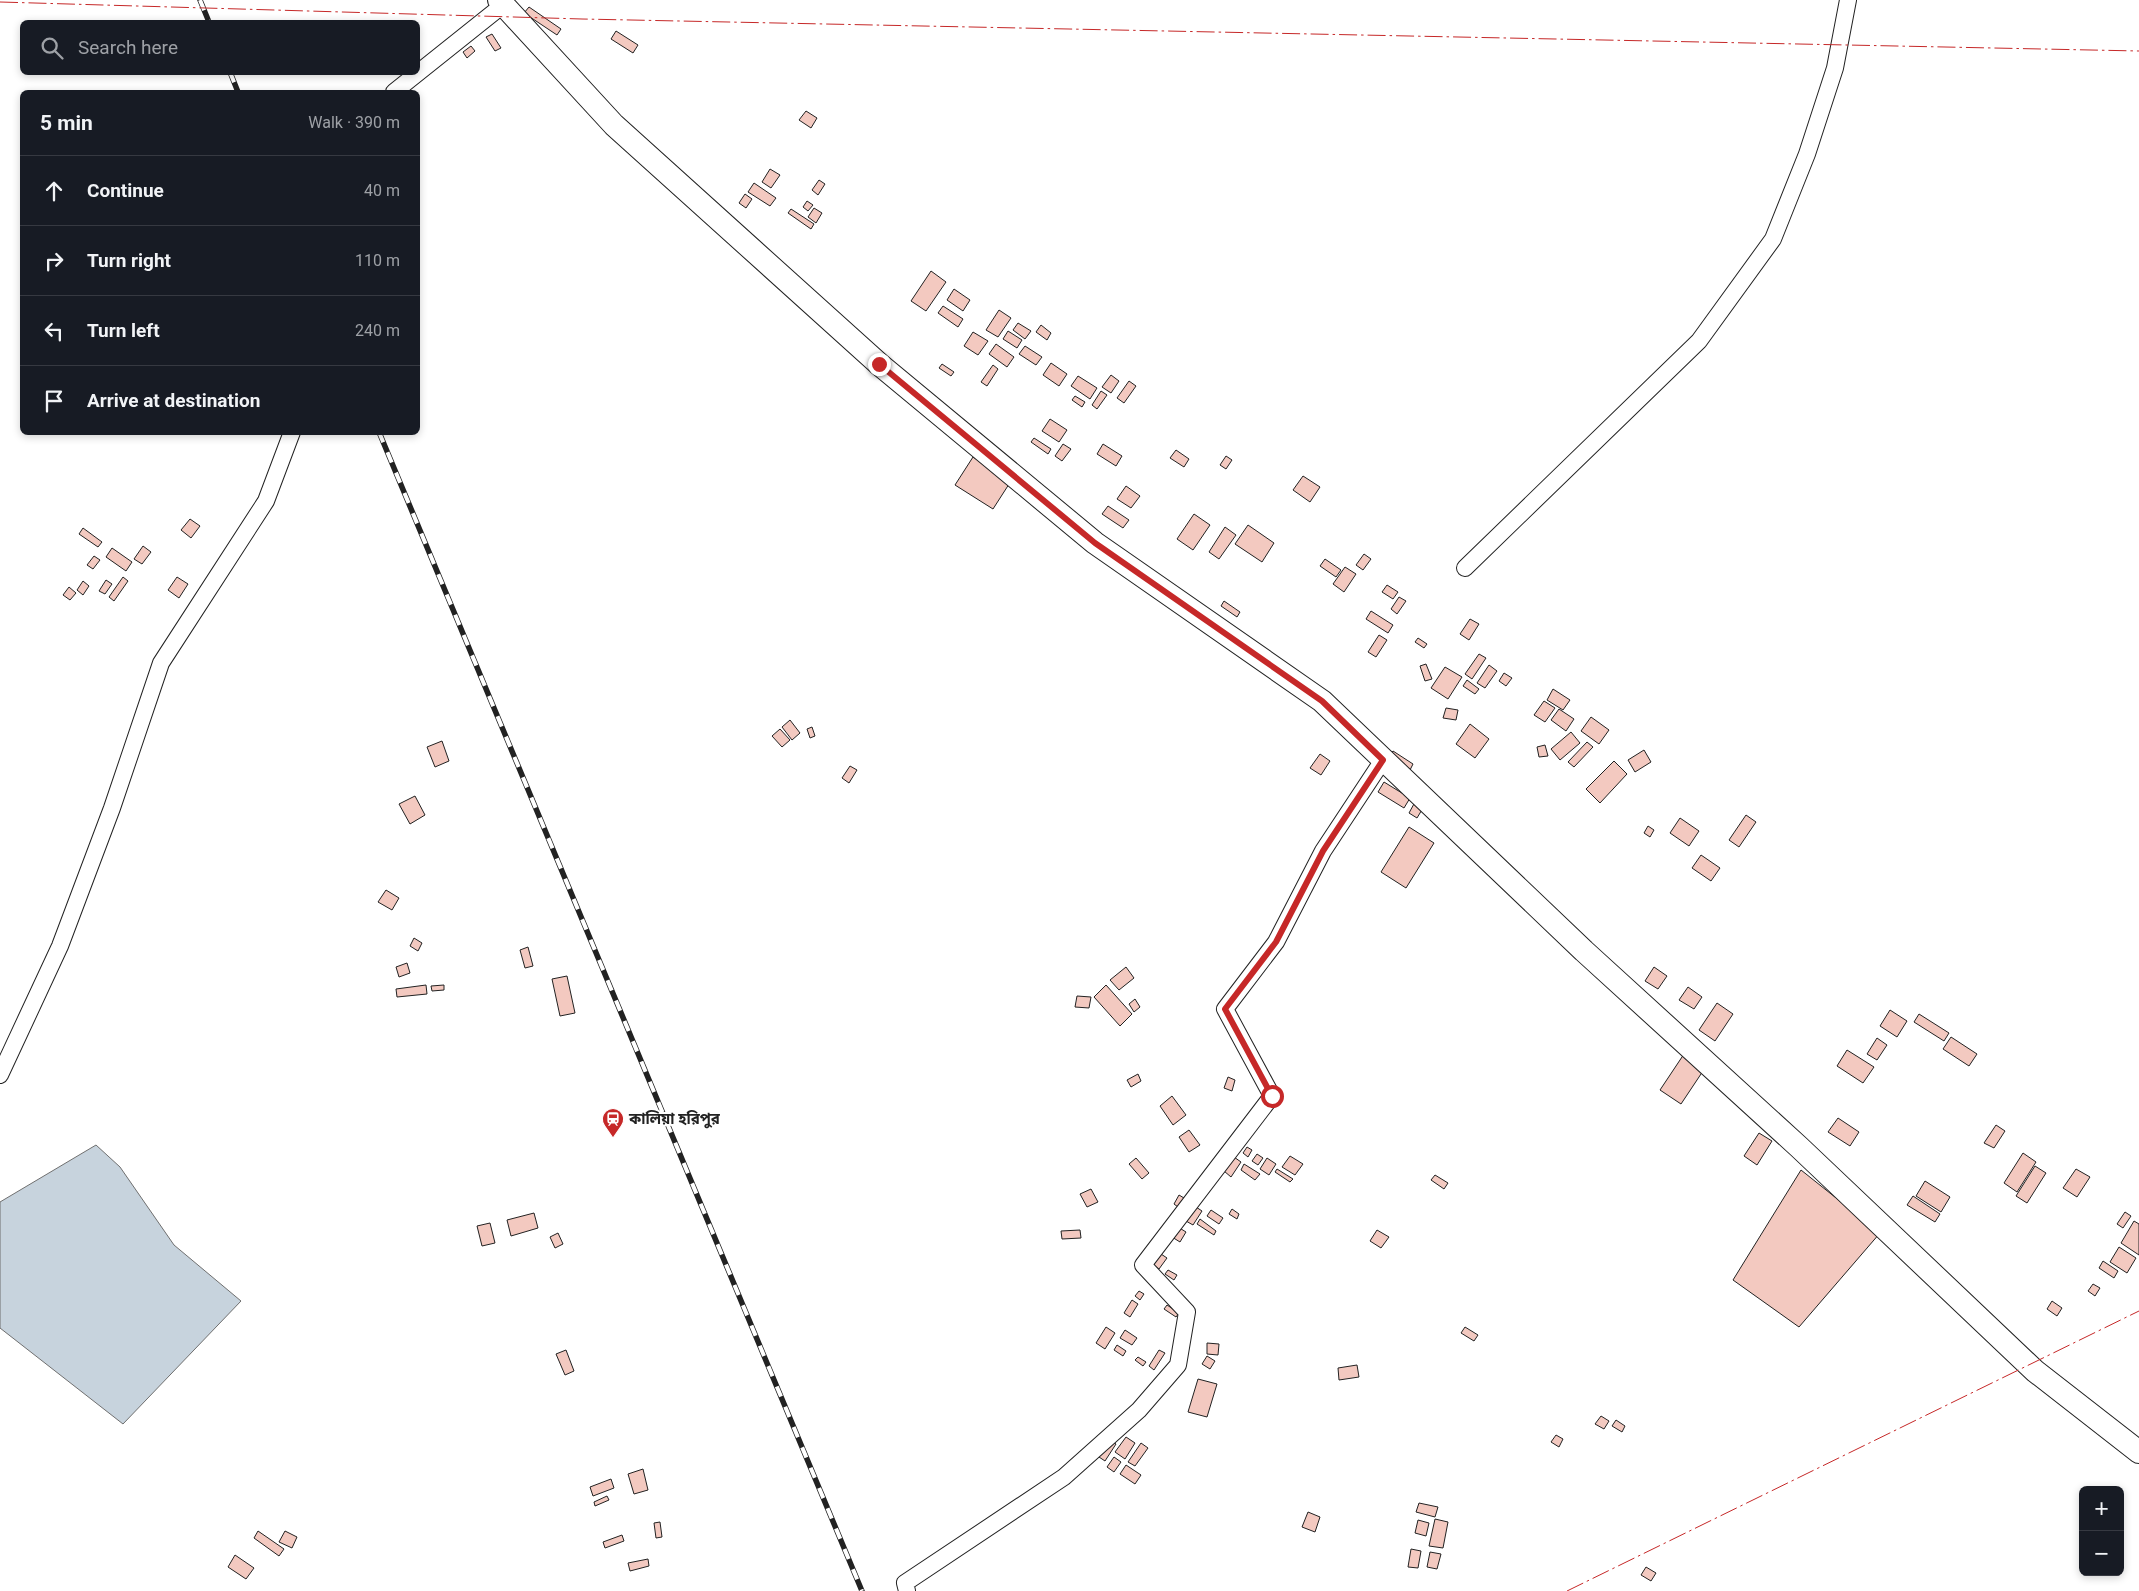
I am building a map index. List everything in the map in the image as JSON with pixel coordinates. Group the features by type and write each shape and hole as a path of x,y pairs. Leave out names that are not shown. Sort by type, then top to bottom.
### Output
{"main road":[{"path":"501,2 614,125 879,364 1095,543 1322,701 1584,951 1799,1147 2035,1371 2139,1452"}],"street":[{"path":"1465,568 1699,341 1773,239 1807,154 1835,68 1848,0"},
{"path":"420,70 501,2"},
{"path":"396,90 414,75"},
{"path":"0,1075 60,946 112,808 160,664 266,501 291,435"},
{"path":"908,1591 905,1583 1064,1477 1139,1410 1178,1365 1187,1312 1143,1265 1272,1096 1225,1009 1276,942 1323,851 1383,760"}],"shaded area":[{"path":"96,1145 120,1167 174,1245 241,1301 123,1424 0,1328 0,1202"}],"building":[{"path":"529,7 561,29 557,35 524,13"},
{"path":"616,31 638,45 633,53 611,39"},
{"path":"492,34 501,48 495,51 486,37"},
{"path":"471,46 475,51 467,58 463,52"},
{"path":"806,111 817,118 811,128 799,120"},
{"path":"770,169 780,175 771,188 762,182"},
{"path":"819,180 825,184 818,195 812,190"},
{"path":"754,183 776,198 770,206 748,192"},
{"path":"745,194 752,199 746,208 739,203"},
{"path":"807,201 813,205 808,211 803,207"},
{"path":"814,208 822,213 816,223 808,217"},
{"path":"791,209 814,224 811,229 788,213"},
{"path":"931,271 946,282 926,311 911,301"},
{"path":"954,289 970,300 963,311 947,300"},
{"path":"943,306 963,319 958,327 938,313"},
{"path":"999,310 1011,318 998,337 986,330"},
{"path":"1018,323 1031,331 1025,339 1013,330"},
{"path":"1041,325 1051,333 1047,340 1036,332"},
{"path":"1008,331 1022,340 1017,348 1003,339"},
{"path":"973,332 988,341 978,355 964,346"},
{"path":"996,344 1014,357 1007,367 989,354"},
{"path":"1025,346 1042,357 1036,365 1019,354"},
{"path":"1051,363 1067,374 1059,386 1043,375"},
{"path":"942,364 954,372 951,376 939,368"},
{"path":"993,365 998,369 987,386 981,382"},
{"path":"1111,375 1119,381 1111,393 1102,387"},
{"path":"1078,376 1097,388 1090,399 1071,386"},
{"path":"1129,381 1136,386 1124,403 1117,398"},
{"path":"1101,391 1107,395 1097,409 1092,405"},
{"path":"1075,396 1085,402 1082,407 1072,400"},
{"path":"1050,419 1067,430 1059,442 1042,431"},
{"path":"1034,438 1051,449 1048,454 1031,442"},
{"path":"1063,444 1071,449 1062,461 1055,456"},
{"path":"1103,444 1122,456 1116,466 1097,454"},
{"path":"1176,450 1189,459 1184,467 1170,458"},
{"path":"1226,456 1232,460 1226,469 1220,465"},
{"path":"973,457 1011,481 993,509 955,485"},
{"path":"1303,476 1320,487 1310,502 1293,490"},
{"path":"1126,486 1140,496 1131,508 1117,499"},
{"path":"1108,506 1129,520 1123,528 1102,514"},
{"path":"1194,514 1210,525 1193,550 1177,539"},
{"path":"190,519 200,526 191,538 181,530"},
{"path":"1248,525 1274,543 1262,562 1235,544"},
{"path":"1225,527 1236,535 1219,559 1209,552"},
{"path":"83,528 102,542 98,547 79,534"},
{"path":"143,546 151,552 142,564 134,559"},
{"path":"112,548 132,562 126,571 106,557"},
{"path":"1364,554 1371,559 1363,570 1356,565"},
{"path":"94,556 100,560 93,569 87,565"},
{"path":"1325,559 1341,570 1336,577 1320,566"},
{"path":"1345,567 1356,574 1344,592 1333,584"},
{"path":"123,577 128,581 114,601 109,597"},
{"path":"177,577 188,584 179,598 168,590"},
{"path":"106,580 112,584 105,594 99,591"},
{"path":"83,581 89,586 83,595 77,590"},
{"path":"1387,585 1398,592 1393,599 1382,592"},
{"path":"69,587 76,593 70,600 63,595"},
{"path":"1399,597 1406,601 1397,614 1391,609"},
{"path":"1224,601 1240,612 1237,617 1221,606"},
{"path":"1371,611 1393,625 1388,633 1366,619"},
{"path":"1470,619 1479,624 1469,640 1460,634"},
{"path":"1379,635 1387,640 1376,657 1368,652"},
{"path":"1418,638 1427,644 1424,648 1415,642"},
{"path":"1479,654 1486,658 1472,679 1465,674"},
{"path":"1426,664 1432,679 1425,681 1420,666"},
{"path":"1489,665 1497,671 1485,688 1477,683"},
{"path":"1445,667 1462,677 1448,699 1431,688"},
{"path":"1504,673 1512,678 1506,686 1499,681"},
{"path":"1467,680 1479,689 1475,694 1463,686"},
{"path":"1553,689 1570,700 1563,710 1547,700"},
{"path":"1544,701 1555,708 1545,722 1534,715"},
{"path":"1446,708 1458,710 1456,720 1443,718"},
{"path":"1559,709 1574,719 1566,731 1551,720"},
{"path":"1591,717 1609,730 1599,744 1581,731"},
{"path":"790,720 800,733 792,740 782,727"},
{"path":"1470,724 1489,739 1475,758 1456,744"},
{"path":"812,727 815,736 810,738 807,729"},
{"path":"780,729 790,740 782,747 772,736"},
{"path":"1571,732 1580,743 1560,760 1551,749"},
{"path":"442,741 449,761 435,767 427,747"},
{"path":"1587,742 1593,747 1574,767 1568,762"},
{"path":"1545,745 1548,756 1539,757 1537,747"},
{"path":"1644,750 1651,762 1635,772 1628,760"},
{"path":"1393,751 1413,764 1410,770 1389,756"},
{"path":"1320,754 1330,761 1321,775 1310,768"},
{"path":"1614,761 1627,774 1600,803 1586,789"},
{"path":"850,766 857,770 849,783 842,778"},
{"path":"1384,782 1410,798 1404,808 1378,792"},
{"path":"415,796 425,815 410,824 399,804"},
{"path":"1415,802 1423,808 1417,818 1409,813"},
{"path":"1746,815 1756,822 1739,847 1729,840"},
{"path":"1680,818 1699,831 1689,846 1670,833"},
{"path":"1648,826 1654,830 1650,837 1644,833"},
{"path":"1409,827 1434,843 1406,888 1381,872"},
{"path":"1701,855 1720,868 1711,881 1692,868"},
{"path":"386,890 399,898 392,910 378,902"},
{"path":"414,938 422,943 418,951 410,946"},
{"path":"528,947 533,966 525,968 520,950"},
{"path":"407,963 410,973 399,977 396,967"},
{"path":"1126,967 1134,978 1119,990 1110,980"},
{"path":"1654,967 1667,976 1658,989 1645,981"},
{"path":"567,976 575,1013 560,1016 552,979"},
{"path":"426,985 427,994 397,997 396,989"},
{"path":"444,985 444,990 432,991 431,986"},
{"path":"1106,985 1132,1014 1120,1026 1094,997"},
{"path":"1688,987 1702,997 1694,1009 1679,1000"},
{"path":"1077,996 1091,997 1089,1008 1075,1007"},
{"path":"1135,999 1140,1007 1134,1012 1129,1004"},
{"path":"1717,1003 1733,1014 1715,1041 1699,1030"},
{"path":"1890,1010 1907,1021 1897,1037 1880,1026"},
{"path":"1919,1014 1949,1033 1944,1041 1914,1022"},
{"path":"1951,1037 1977,1054 1969,1066 1943,1049"},
{"path":"1877,1038 1887,1045 1877,1060 1867,1054"},
{"path":"1847,1050 1874,1067 1863,1083 1837,1066"},
{"path":"1684,1054 1705,1068 1681,1104 1660,1090"},
{"path":"1138,1074 1141,1081 1131,1087 1127,1080"},
{"path":"1228,1077 1235,1080 1232,1091 1224,1088"},
{"path":"1172,1096 1186,1115 1173,1125 1160,1106"},
{"path":"1838,1118 1859,1132 1850,1146 1828,1132"},
{"path":"1996,1125 2005,1131 1994,1148 1984,1143"},
{"path":"1189,1130 1200,1145 1189,1152 1179,1137"},
{"path":"1759,1133 1772,1141 1757,1165 1744,1156"},
{"path":"1247,1147 1252,1150 1248,1157 1243,1153"},
{"path":"2023,1153 2036,1162 2017,1192 2004,1183"},
{"path":"1257,1154 1263,1158 1258,1165 1252,1161"},
{"path":"1290,1156 1303,1164 1295,1175 1282,1167"},
{"path":"1234,1157 1241,1162 1231,1177 1224,1171"},
{"path":"1136,1158 1149,1173 1142,1179 1129,1164"},
{"path":"1267,1158 1276,1164 1269,1175 1260,1169"},
{"path":"1244,1164 1260,1174 1255,1180 1241,1170"},
{"path":"2035,1166 2046,1173 2027,1203 2016,1196"},
{"path":"1277,1169 1293,1179 1290,1182 1275,1172"},
{"path":"2076,1169 2090,1177 2077,1197 2063,1188"},
{"path":"1801,1170 1880,1233 1799,1327 1733,1280"},
{"path":"1435,1175 1448,1183 1444,1189 1431,1180"},
{"path":"1925,1181 1950,1197 1941,1212 1916,1196"},
{"path":"1091,1189 1098,1202 1087,1207 1080,1194"},
{"path":"1179,1195 1184,1198 1178,1207 1174,1204"},
{"path":"1913,1196 1940,1214 1935,1222 1907,1205"},
{"path":"1196,1207 1202,1211 1193,1225 1186,1221"},
{"path":"1232,1209 1239,1214 1237,1219 1229,1214"},
{"path":"1211,1210 1223,1218 1219,1224 1207,1216"},
{"path":"2125,1212 2131,1216 2123,1228 2117,1224"},
{"path":"534,1213 538,1228 511,1236 507,1220"},
{"path":"1200,1219 1216,1231 1214,1235 1197,1224"},
{"path":"2134,1221 2139,1224 2139,1255 2121,1243"},
{"path":"490,1223 495,1243 482,1246 477,1226"},
{"path":"1178,1227 1186,1232 1180,1242 1172,1237"},
{"path":"1080,1230 1081,1238 1062,1239 1061,1231"},
{"path":"1377,1230 1389,1237 1381,1248 1370,1241"},
{"path":"558,1233 563,1244 555,1248 550,1237"},
{"path":"2119,1247 2136,1258 2127,1273 2110,1262"},
{"path":"1161,1254 1167,1258 1159,1269 1153,1265"},
{"path":"2103,1261 2118,1271 2114,1278 2099,1268"},
{"path":"1168,1270 1177,1275 1174,1280 1165,1274"},
{"path":"2093,1284 2100,1288 2095,1296 2088,1291"},
{"path":"1139,1291 1144,1294 1140,1300 1135,1296"},
{"path":"1132,1300 1138,1304 1130,1317 1124,1313"},
{"path":"2052,1301 2062,1308 2057,1316 2047,1309"},
{"path":"1167,1305 1179,1313 1176,1317 1164,1309"},
{"path":"1106,1327 1115,1333 1105,1349 1096,1343"},
{"path":"1465,1327 1478,1335 1474,1341 1461,1333"},
{"path":"1125,1330 1137,1338 1132,1345 1120,1338"},
{"path":"1207,1343 1219,1344 1218,1355 1207,1354"},
{"path":"1117,1345 1126,1351 1123,1356 1114,1350"},
{"path":"566,1350 574,1371 565,1375 556,1354"},
{"path":"1159,1350 1165,1353 1154,1370 1149,1366"},
{"path":"1207,1356 1215,1361 1210,1369 1202,1364"},
{"path":"1138,1357 1146,1362 1143,1366 1135,1360"},
{"path":"1357,1365 1359,1377 1339,1380 1338,1368"},
{"path":"1198,1379 1217,1384 1207,1417 1188,1412"},
{"path":"1601,1416 1609,1421 1604,1429 1595,1424"},
{"path":"1616,1420 1625,1426 1622,1432 1612,1426"},
{"path":"1556,1435 1563,1439 1559,1447 1551,1442"},
{"path":"1126,1437 1135,1443 1125,1459 1115,1452"},
{"path":"1110,1440 1116,1444 1105,1461 1099,1457"},
{"path":"1141,1443 1148,1448 1135,1466 1128,1462"},
{"path":"1114,1457 1121,1462 1114,1472 1107,1467"},
{"path":"1126,1465 1141,1475 1135,1484 1120,1474"},
{"path":"643,1469 648,1490 634,1494 628,1474"},
{"path":"611,1479 614,1488 593,1496 590,1487"},
{"path":"607,1496 609,1500 595,1506 594,1502"},
{"path":"1419,1503 1438,1507 1435,1517 1416,1512"},
{"path":"1308,1512 1320,1517 1315,1532 1302,1527"},
{"path":"1435,1519 1448,1522 1443,1548 1429,1546"},
{"path":"1418,1520 1429,1523 1426,1536 1415,1533"},
{"path":"660,1522 662,1537 656,1538 654,1523"},
{"path":"258,1531 284,1549 279,1556 254,1538"},
{"path":"285,1531 297,1537 292,1548 279,1542"},
{"path":"622,1535 624,1541 605,1548 603,1542"},
{"path":"1411,1549 1421,1551 1418,1568 1408,1567"},
{"path":"1430,1552 1441,1554 1437,1569 1427,1567"},
{"path":"235,1555 254,1568 246,1579 228,1567"},
{"path":"648,1559 649,1566 630,1571 628,1563"},
{"path":"1646,1567 1656,1573 1651,1581 1641,1575"}],"railway":[{"path":"200,0 208,20"},
{"path":"231,75 237,90"},
{"path":"380,435 862,1591"}],"power":[{"path":"0,2 582,19 2139,51"},
{"path":"1567,1591 2139,1311"}],"place":[{"name":"কালিয়া হরিপুর","path":"613,1138"}],"route":[{"path":"879,364 1095,543 1322,701 1383,760 1323,851 1276,942 1225,1009 1272,1096"}]}
